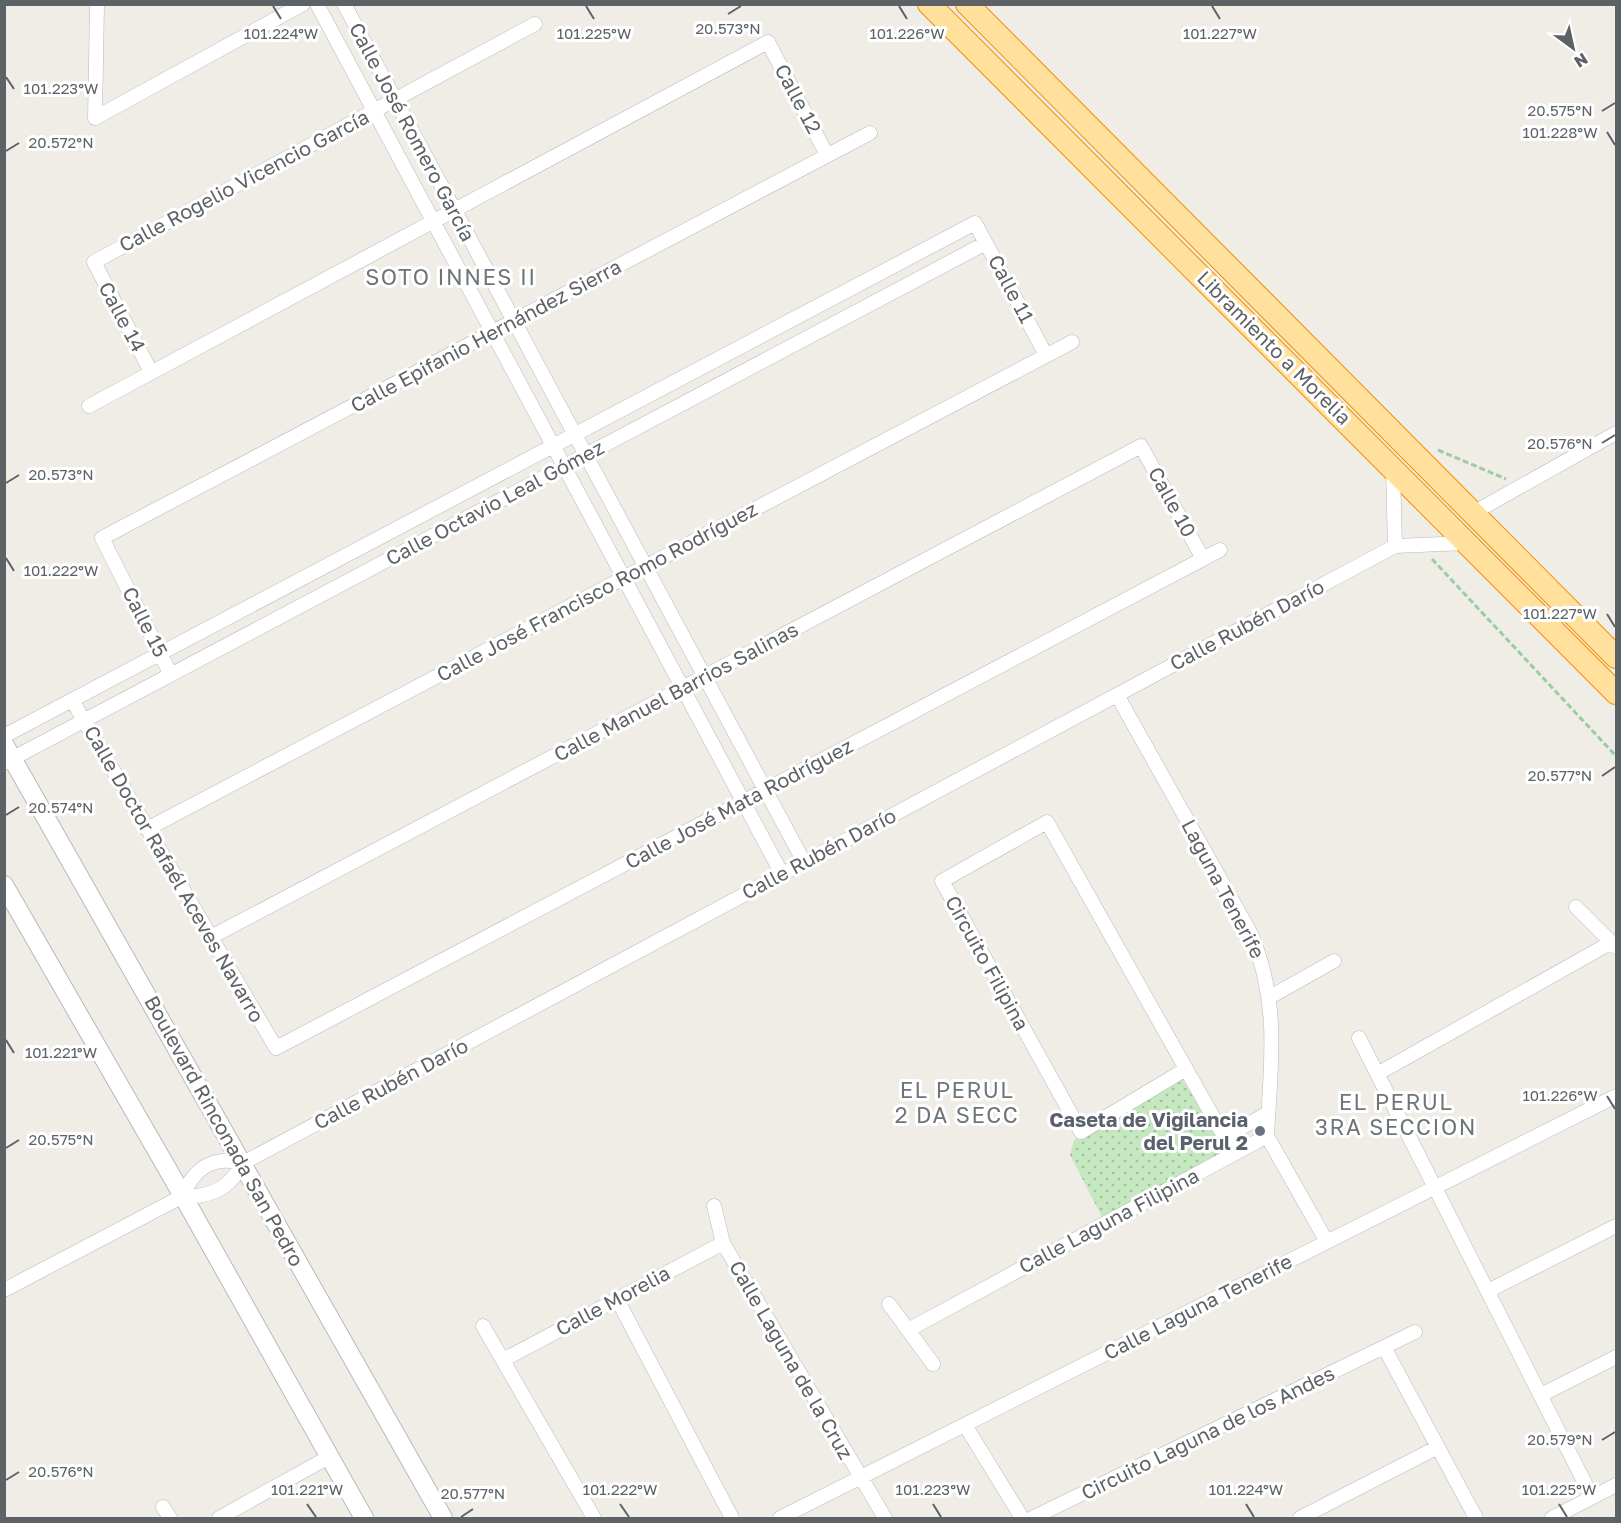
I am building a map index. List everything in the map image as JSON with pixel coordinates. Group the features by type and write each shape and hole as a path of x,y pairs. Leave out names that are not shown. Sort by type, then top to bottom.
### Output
{"highway":[{"name":"Libramiento a Morelia","path":"929,4 1617,693"},
{"name":"Libramiento a Morelia","path":"967,4 1617,657"}],"street":[{"path":"97,4 95,118 303,4"},
{"name":"Calle José Romero García","path":"317,4 783,874"},
{"name":"Calle José Romero García","path":"344,4 804,862"},
{"name":"Calle Rogelio Vicencio García","path":"94,262 535,24"},
{"name":"Calle 12","path":"454,210 768,42 827,155"},
{"name":"Calle Epifanio Hernández Sierra","path":"102,538 870,133"},
{"path":"89,406 454,210"},
{"name":"Calle 11","path":"975,223 1046,355"},
{"name":"Calle Octavio Leal Gómez","path":"4,736 975,223"},
{"name":"Calle Octavio Leal Gómez","path":"7,755 84,721 986,243"},
{"name":"Calle 14","path":"94,262 151,372"},
{"name":"Calle José Francisco Romo Rodríguez","path":"147,829 1072,342"},
{"path":"1473,513 1617,433"},
{"name":"Calle 10","path":"1141,446 1203,559"},
{"name":"Calle Manuel Barrios Salinas","path":"211,937 1141,446"},
{"path":"1393,469 1395,546"},
{"name":"Calle 15","path":"102,538 171,675"},
{"name":"Calle Rubén Darío","path":"4,1290 183,1196 204,1196 215,1192 232,1180 243,1163 1395,546 1467,543"},
{"name":"Calle José Mata Rodríguez","path":"276,1048 1220,550"},
{"name":"Laguna Tenerife","path":"1117,695 1251,934 1263,965 1272,1018 1267,1136"},
{"name":"Calle Doctor Rafaél Aceves Navarro","path":"72,700 276,1048"},
{"name":"Boulevard Rinconada San Pedro","path":"7,755 243,1163 443,1518"},
{"name":"Circuito Filipina","path":"1186,1069 1081,1132 942,881 1047,822 1234,1154"},
{"path":"4,885 183,1196 364,1518"},
{"path":"1377,1074 1614,945 1576,907"},
{"path":"1270,997 1334,961"},
{"path":"1359,1038 1592,1497"},
{"name":"Calle Laguna Tenerife","path":"780,1518 1617,1096"},
{"path":"1225,1137 1268,1113"},
{"path":"1267,1136 1327,1242"},
{"name":"Calle Laguna Filipina","path":"908,1330 1267,1136"},
{"name":"Calle Rubén Darío","path":"183,1196 193,1176 210,1163 221,1160 243,1163"},
{"name":"Calle Laguna de la Cruz","path":"714,1206 723,1243 859,1478 885,1518"},
{"path":"1488,1291 1617,1226"},
{"name":"Calle Morelia","path":"503,1360 723,1243"},
{"path":"617,1299 732,1518"},
{"path":"889,1304 933,1365"},
{"path":"483,1326 594,1518"},
{"name":"Circuito Laguna de los Andes","path":"1032,1518 1415,1332"},
{"path":"1384,1347 1476,1518"},
{"path":"1540,1395 1617,1357"},
{"path":"965,1425 1022,1518"},
{"path":"1300,1518 1438,1447"},
{"path":"219,1518 329,1457"},
{"path":"1552,1518 1617,1485"}],"path":[{"path":"1436,449 1521,486"},
{"path":"1419,545 1617,756"}],"green space":[{"path":"1181,1077 1227,1153 1103,1219 1070,1155 1074,1140"}],"place":[{"name":"Caseta de Vigilancia del Perul 2","path":"1260,1131"}],"district":[{"name":"SOTO INNES II","path":"451,277"},
{"name":"EL PERUL 2 DA SECC","path":"957,1102"},
{"name":"EL PERUL 3RA SECCION","path":"1396,1114"}]}
